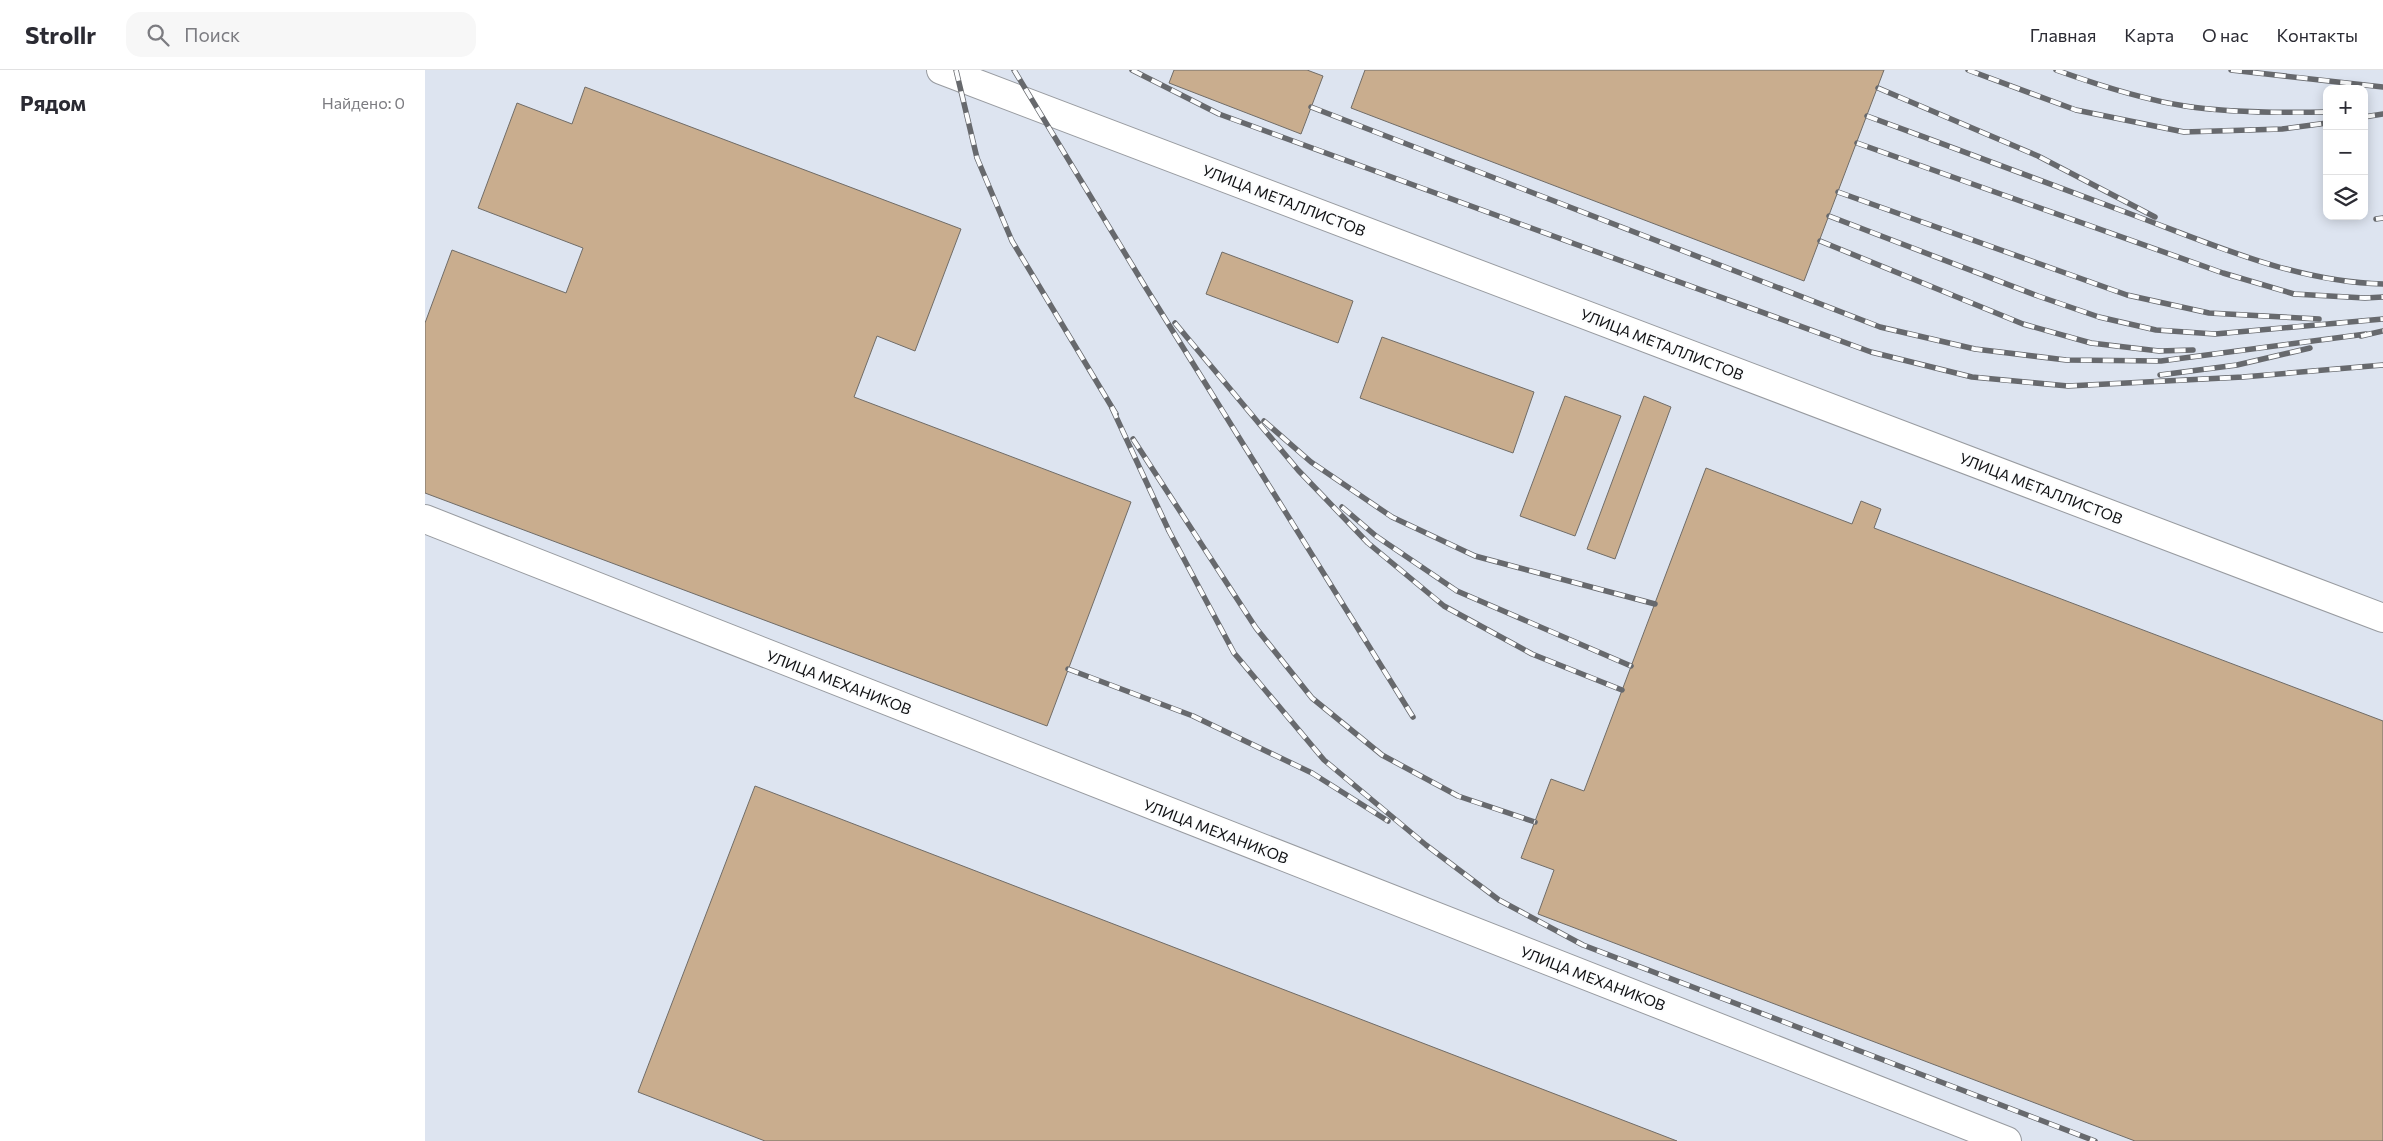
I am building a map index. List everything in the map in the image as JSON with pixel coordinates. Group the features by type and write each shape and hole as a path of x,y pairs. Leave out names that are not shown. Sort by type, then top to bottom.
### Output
{"street":[{"name":"УЛИЦА МЕТАЛЛИСТОВ","path":"941,70 2383,618"},
{"name":"УЛИЦА МЕХАНИКОВ","path":"425,519 2007,1141"}],"shaded area":[{"path":"425,70 2383,70 2383,1141 425,1141"}],"building":[{"path":"1174,70 1307,70 1323,76 1301,134 1169,83"},
{"path":"1365,70 1884,70 1804,281 1351,108"},
{"path":"585,87 961,229 915,351 877,336 854,397 1131,502 1047,726 425,493 425,323 452,250 566,293 583,248 478,208 517,103 572,124"},
{"path":"1222,252 1353,301 1338,343 1206,294"},
{"path":"1382,337 1534,392 1513,453 1360,398"},
{"path":"1565,396 1621,416 1575,536 1520,516"},
{"path":"1644,396 1671,407 1615,559 1587,549"},
{"path":"1706,468 1852,524 1861,501 1881,509 1874,528 2383,721 2383,1141 2135,1141 1538,914 1554,870 1521,858 1551,779 1584,791"},
{"path":"755,786 1677,1141 765,1141 638,1092"}],"railway":[{"path":"956,70 977,158 1012,241 1116,414"},
{"path":"1014,70 1146,288 1413,717"},
{"path":"1132,70 1219,114 1871,352 1972,377 2068,386 2243,377 2383,365"},
{"path":"1968,70 2076,110 2184,132 2282,129 2323,124"},
{"path":"2056,70 2120,91 2185,106 2256,112 2323,112"},
{"path":"2231,70 2383,87"},
{"path":"1878,88 2038,156 2155,217"},
{"path":"1311,107 1880,327 1975,349 2066,360 2161,361 2366,334"},
{"path":"2368,116 2383,114"},
{"path":"1867,116 2257,260 2319,277 2383,284"},
{"path":"1857,143 2223,273 2294,294 2365,298 2383,297"},
{"path":"1838,192 2127,295 2209,313 2319,319"},
{"path":"1829,216 2038,296 2099,317 2156,330 2215,334 2383,319"},
{"path":"2376,219 2383,218"},
{"path":"1820,241 2023,324 2091,343 2159,351 2193,350"},
{"path":"1175,323 1298,470 1368,543 1444,606 1532,654 1622,690"},
{"path":"2361,336 2383,331"},
{"path":"2160,375 2237,365 2310,348"},
{"path":"1112,408 1169,531 1234,653 1324,760 1426,845 1499,900 1583,945 2095,1141"},
{"path":"1264,421 1311,462 1392,517 1475,556 1655,604"},
{"path":"1133,439 1256,628 1312,698 1382,755 1458,796 1535,822"},
{"path":"1342,507 1376,536 1457,591 1631,666"},
{"path":"1068,669 1193,716 1312,773 1388,821"}]}
